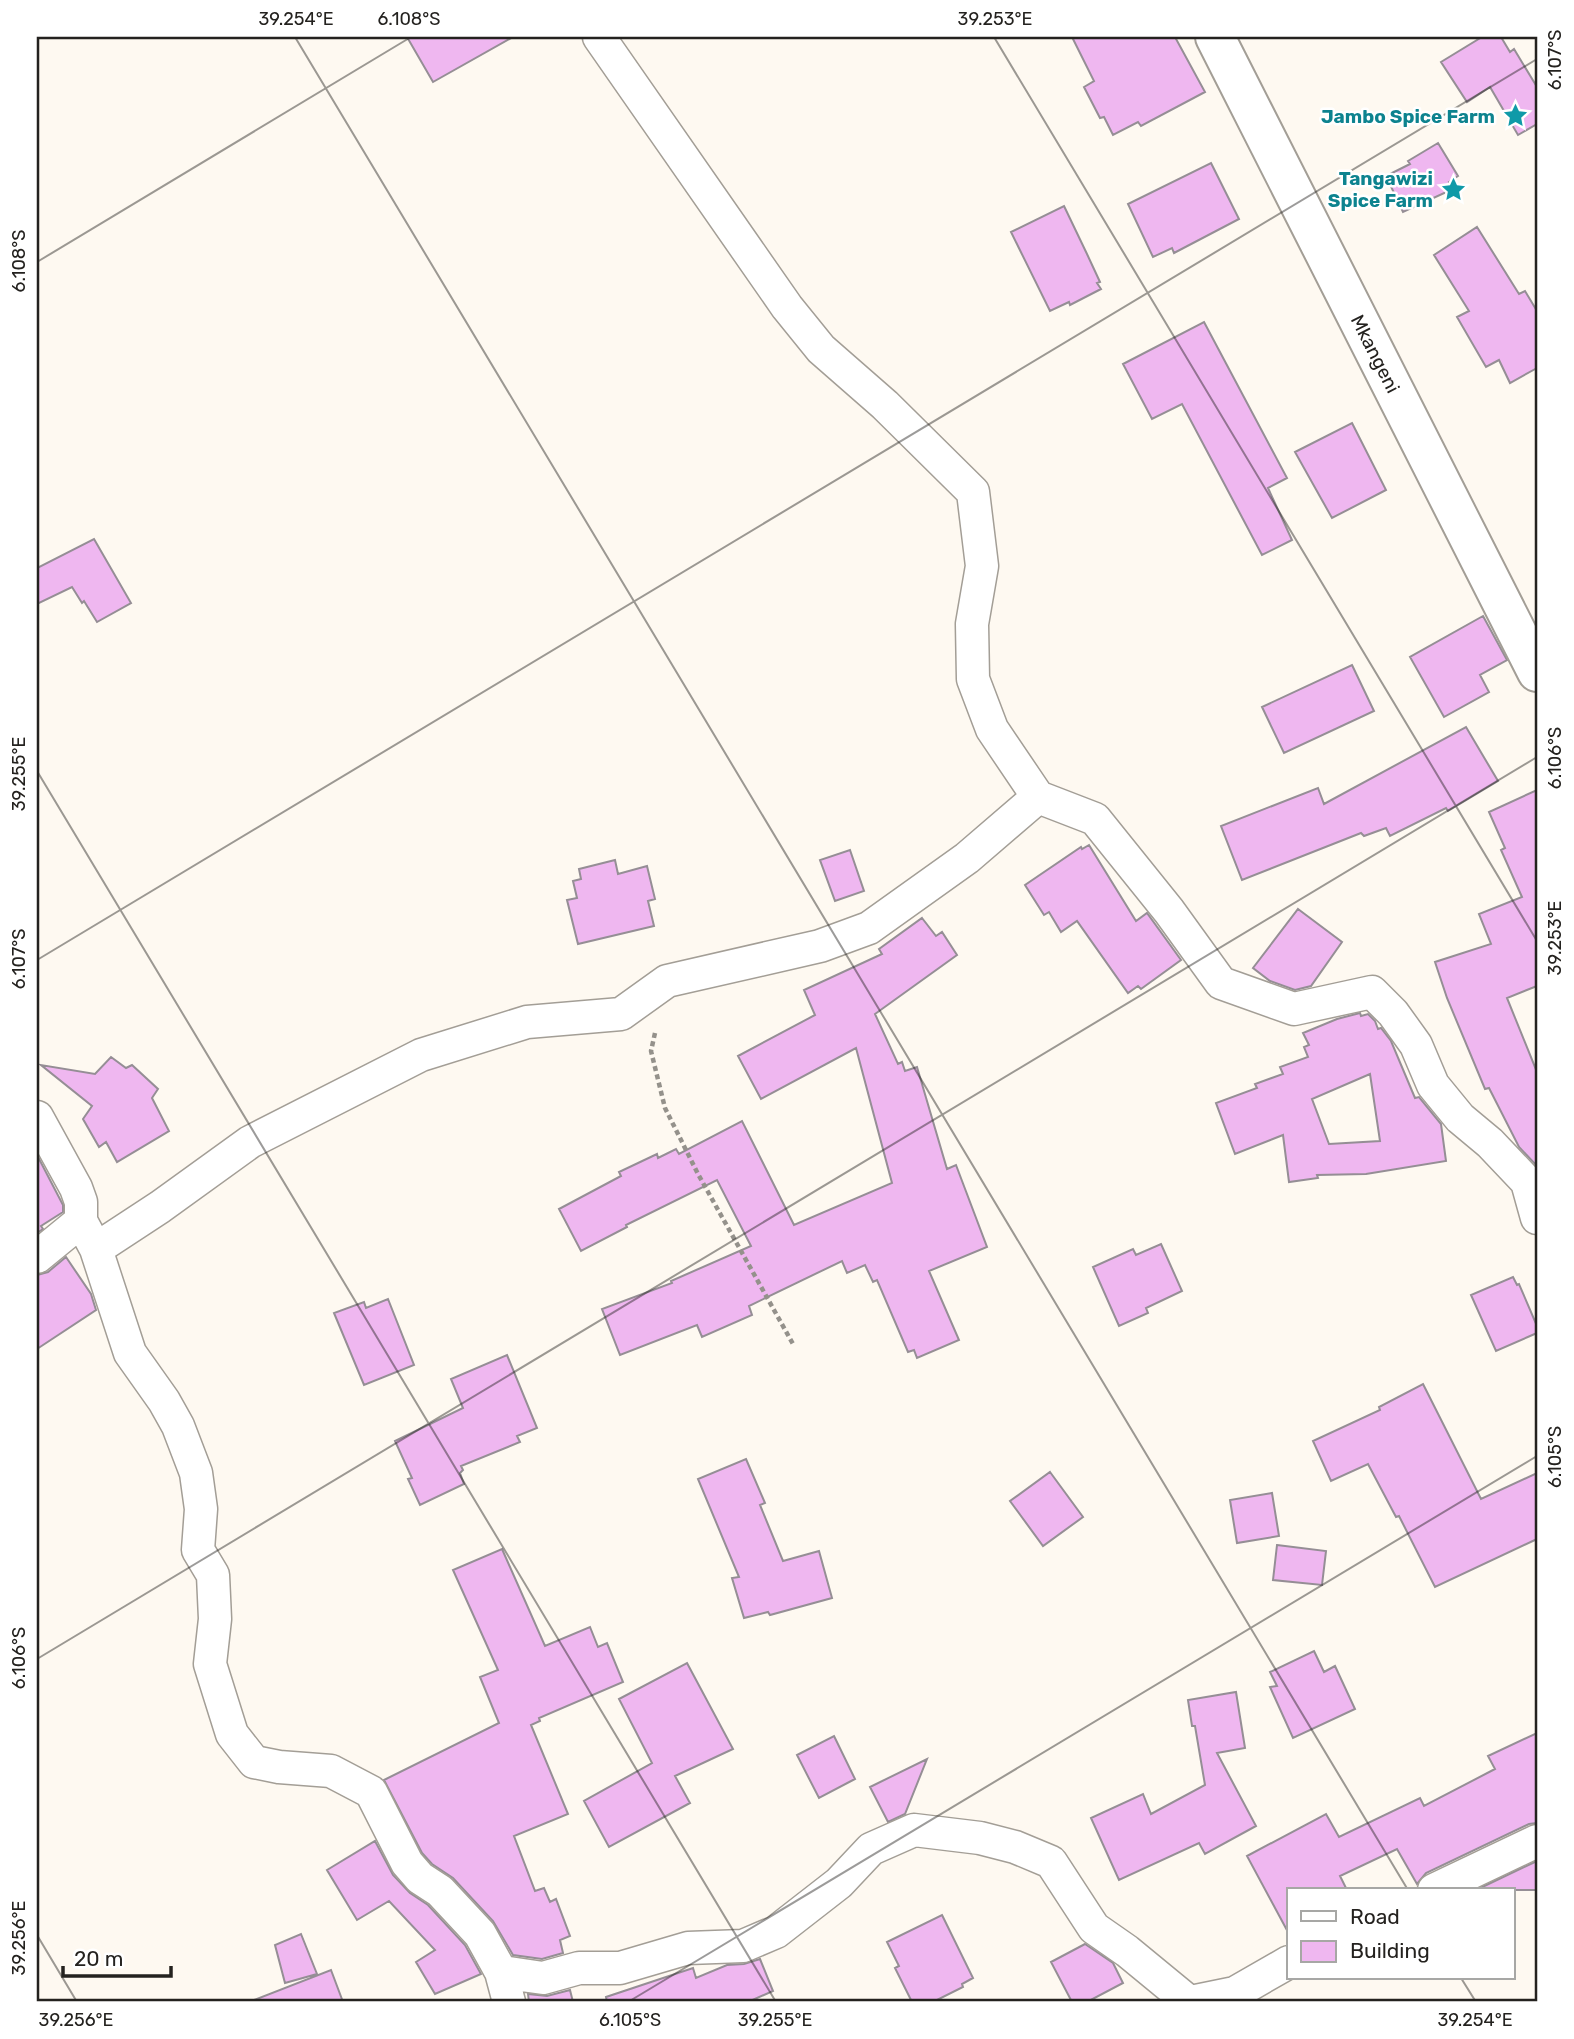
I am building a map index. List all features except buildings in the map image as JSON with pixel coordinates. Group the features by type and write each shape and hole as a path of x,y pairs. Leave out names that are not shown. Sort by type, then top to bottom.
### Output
{"street":[{"path":"598,37 787,307 821,349 885,405 973,492 982,566 972,624 973,679 992,729 1038,797 1095,819 1169,911 1221,983 1294,1009 1373,992 1393,1013 1416,1045 1433,1085 1453,1110 1527,1182 1537,1218"},
{"name":"Mkangeni","path":"1215,37 1537,672"},
{"path":"96,1249 250,1142 421,1055 527,1022 621,1014 667,981 820,946 869,928 967,858 1038,797"},
{"path":"37,1117 82,1202 81,1221 96,1249 130,1353 178,1426 196,1473 201,1509 198,1550 213,1575 215,1619 210,1664 232,1734 254,1762 331,1771 371,1792 407,1863 420,1878 440,1891 480,1934 501,1972 509,2002"},
{"path":"37,1257 81,1221"},
{"path":"501,1972 543,1978 579,1968 620,1968 688,1948 743,1946 776,1932 839,1883 870,1849 914,1830 979,1838 1015,1847 1051,1862 1094,1927 1190,2002 1235,1993 1287,1963"},
{"path":"1438,1888 1537,1841"}],"path":[{"path":"667,981 651,1051 666,1108 698,1174 793,1344"}],"place":[{"name":"Jambo Spice Farm","path":"1515,116"},
{"name":"Tangawizi Spice Farm","path":"1453,189"}]}
